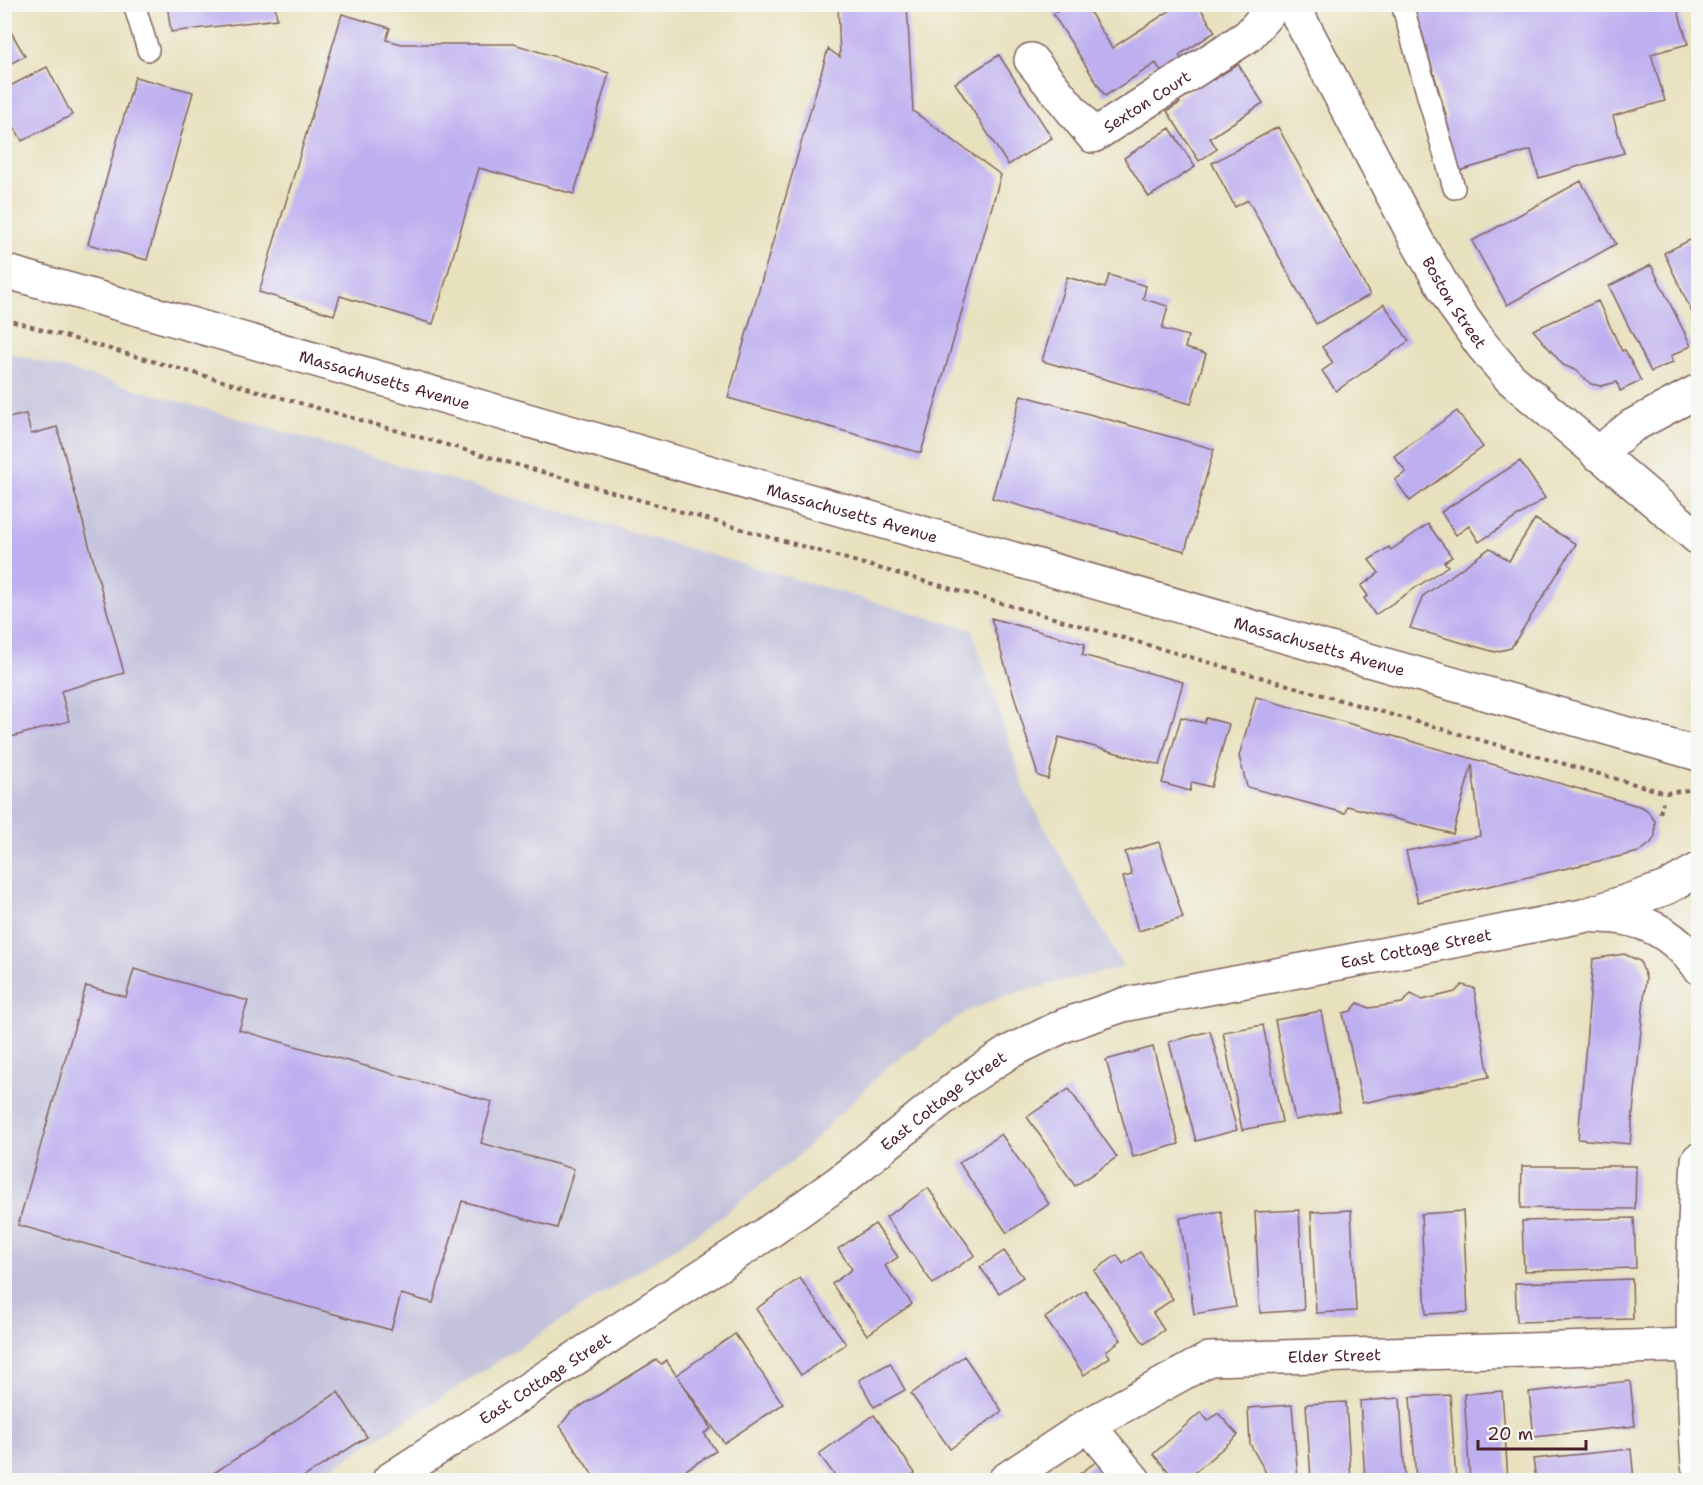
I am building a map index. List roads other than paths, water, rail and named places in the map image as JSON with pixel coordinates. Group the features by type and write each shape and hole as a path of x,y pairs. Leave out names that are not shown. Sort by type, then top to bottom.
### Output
{"street":[{"name":"Sexton Court","path":"1031,60 1093,136 1248,36 1276,4"},
{"name":"Boston Street","path":"1292,4 1371,157 1455,307 1510,378 1698,538"},
{"name":"Massachusetts Avenue","path":"4,271 1698,754"},
{"path":"1597,454 1632,426 1698,391"},
{"name":"East Cottage Street","path":"388,1480 766,1234 838,1183 962,1083 1035,1038 1093,1015 1157,998 1583,916 1666,888 1698,870"},
{"name":"East Cottage Street","path":"1583,916 1610,915 1642,922 1663,931 1691,957 1698,968"},
{"path":"1698,1161 1693,1243 1698,1465"},
{"name":"Elder Street","path":"1005,1480 1088,1425 1196,1365 1226,1357 1695,1345"},
{"path":"1088,1425 1134,1480"}],"lane":[{"path":"134,4 148,50"},
{"path":"1402,4 1455,188"}]}
